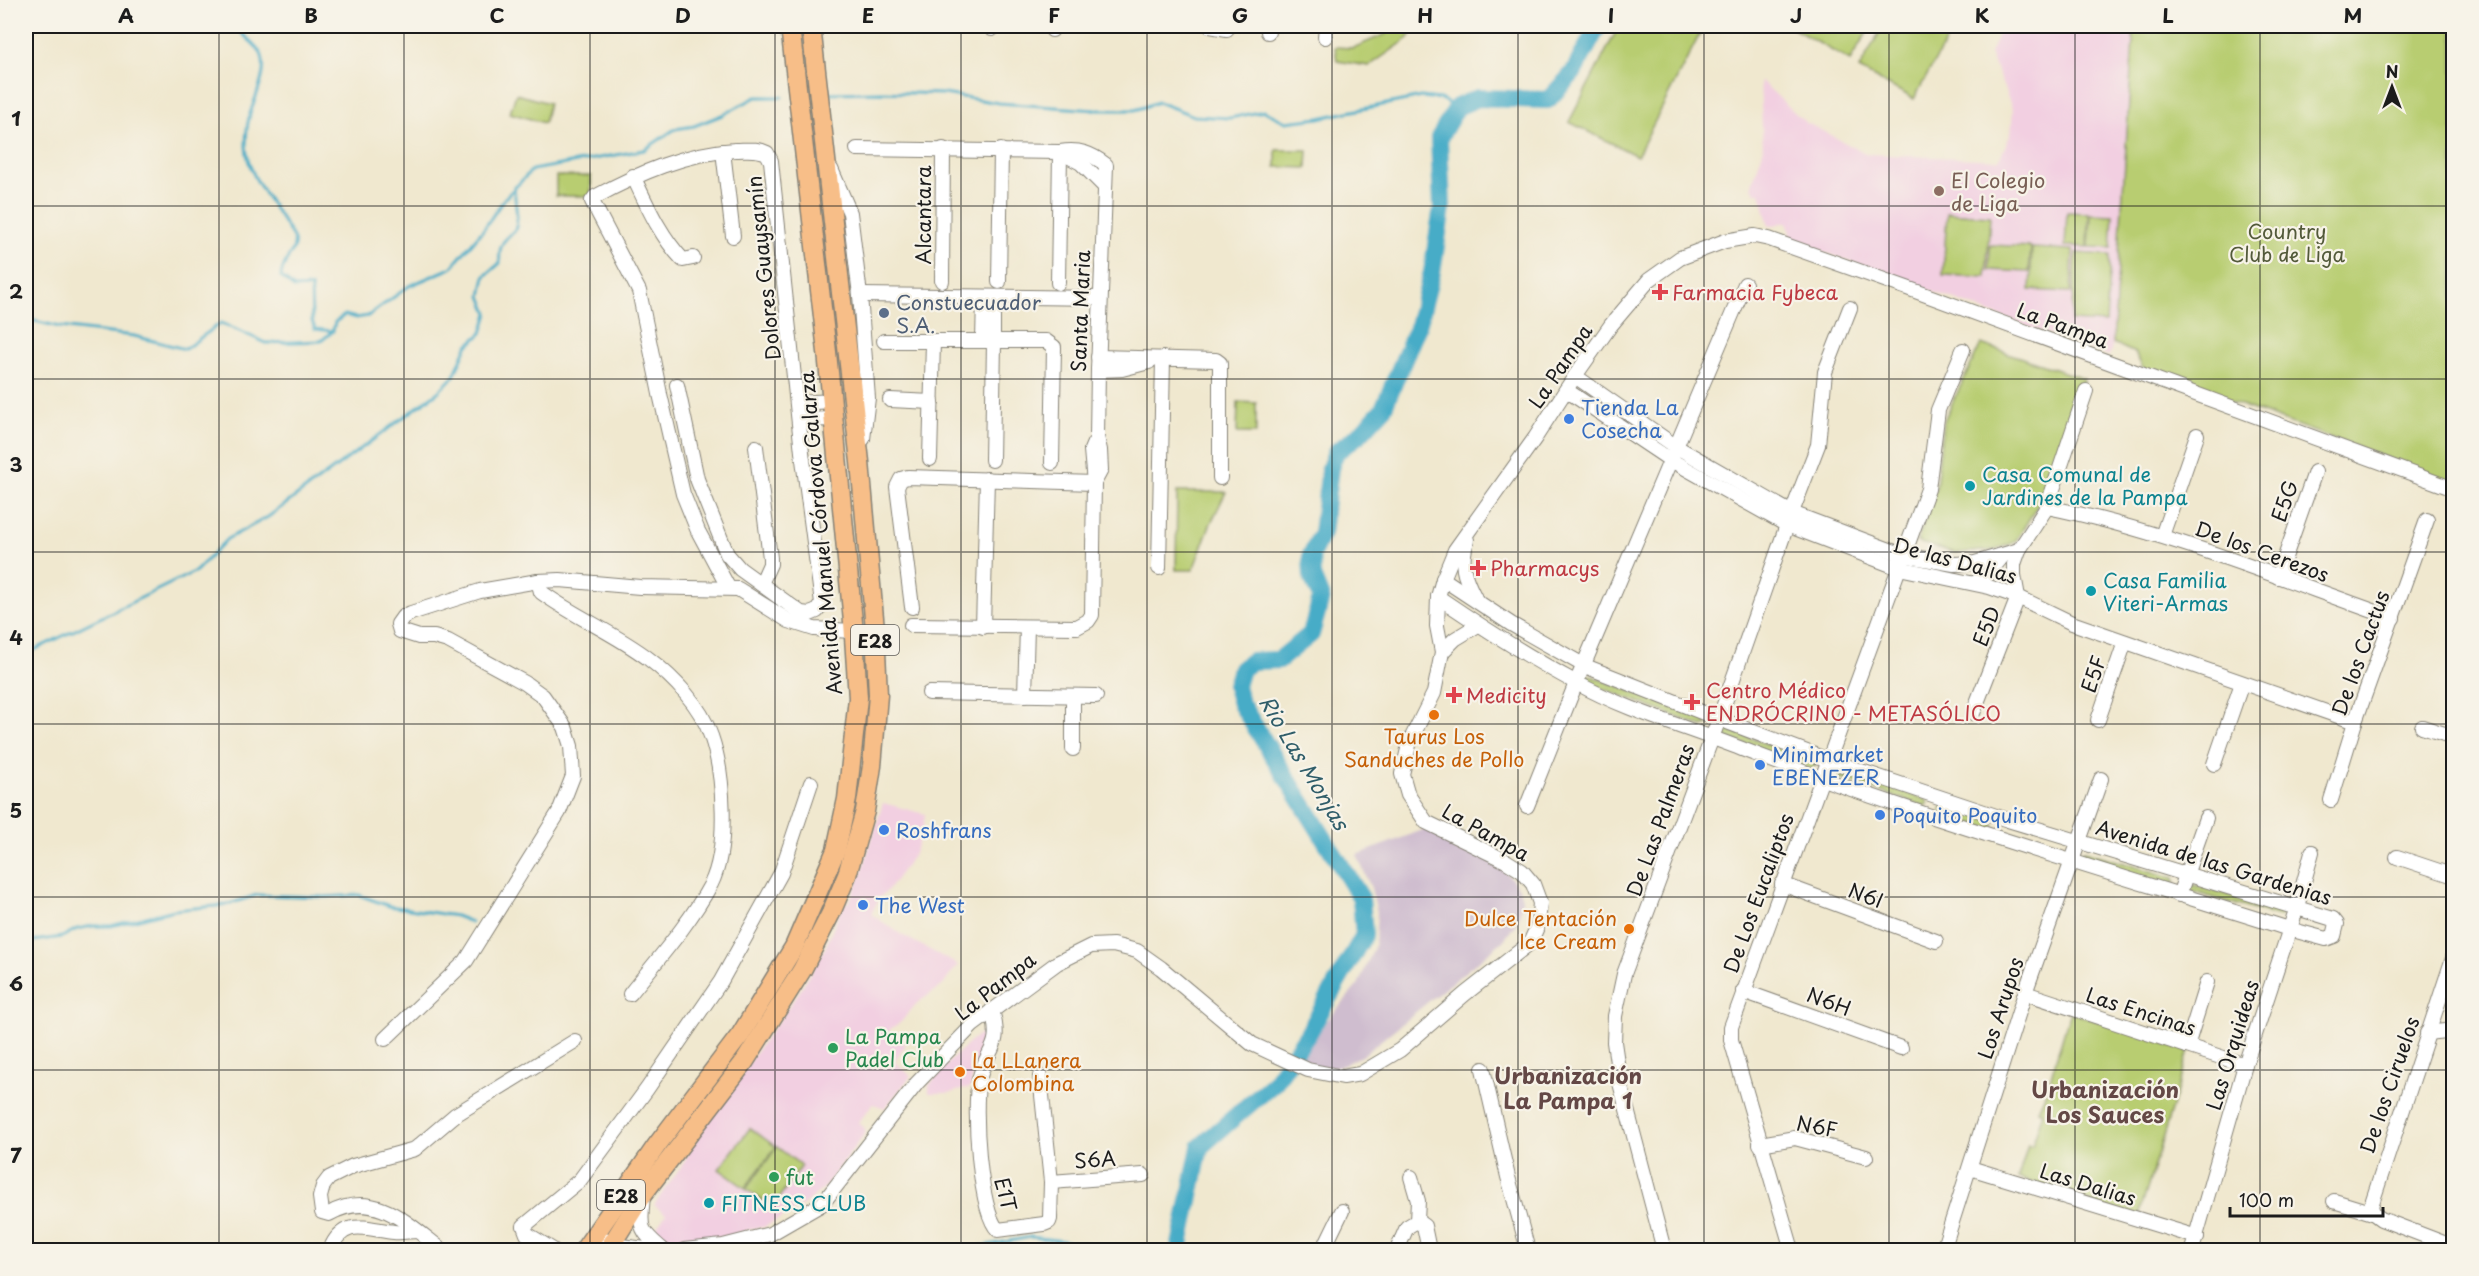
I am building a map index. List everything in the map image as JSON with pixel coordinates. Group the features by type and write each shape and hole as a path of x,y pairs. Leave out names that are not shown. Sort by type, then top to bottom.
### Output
{"main road":[{"name":"Avenida Manuel Córdova Galarza","path":"584,1251 594,1233 673,1123 741,1034 794,946 836,850 847,799 858,698 833,410 790,26"},
{"name":"E28","path":"609,1247 643,1194 745,1061 802,970 847,874 865,811 872,766 878,695 875,629 860,462 811,26"},
{"path":"673,1123 690,1134"}],"street":[{"path":"1210,26 1227,29"},
{"name":"Dolores Guaysamín","path":"677,385 697,478 727,554 740,569 801,612 810,614 818,611 822,603 771,161 767,153 758,149 704,152 633,176 595,197 592,201 592,205 639,291 683,494 707,550 733,588"},
{"name":"Santa Maria","path":"857,149 1083,151 1106,165 1097,437 1091,450 1094,483 1092,615 1088,621 1077,627 1027,627"},
{"name":"Alcantara","path":"942,281 943,149"},
{"path":"999,282 1001,150"},
{"path":"723,151 733,236"},
{"path":"1058,283 1060,152"},
{"name":"Santa Maria","path":"1060,152 1082,163 1104,186"},
{"path":"824,153 850,213 860,295 868,398 860,462"},
{"path":"633,176 657,225 675,252 682,260 693,258"},
{"name":"La Pampa","path":"684,1251 723,1246 770,1234 822,1203 917,1083 973,1025 1057,963 1091,946 1113,945 1137,951 1252,1044 1267,1053 1308,1070 1328,1076 1343,1077 1360,1074 1400,1050 1465,994 1530,944 1538,925 1540,903 1533,884 1522,871 1426,822 1408,795 1402,774 1410,741 1434,693 1442,652 1437,626 1438,597 1455,550 1611,325 1657,274 1680,258 1714,244 1755,236 1907,288 2454,489"},
{"path":"1527,806 1672,452 1745,284"},
{"path":"860,295 1100,298"},
{"path":"988,296 992,460"},
{"name":"De Las Palmeras","path":"1664,1251 1620,1083 1614,1042 1615,1016 1623,975 1818,445 1825,372 1850,308"},
{"path":"884,340 1046,341 1054,346 1052,463"},
{"path":"930,459 933,341"},
{"name":"De Los Eucaliptos","path":"1792,1251 1731,1040 1731,1027 1928,489 1938,410 1963,350"},
{"path":"1098,363 1122,369 1163,358 1216,360 1220,363 1220,478"},
{"path":"1159,568 1163,358"},
{"name":"De las Dalias","path":"1575,376 1672,452"},
{"name":"De las Dalias","path":"1566,390 1789,519 1901,561 2018,597 2072,623 2355,722"},
{"path":"2019,550 2048,507 2086,391"},
{"path":"890,400 932,402"},
{"path":"798,403 833,410"},
{"path":"800,420 833,410"},
{"path":"2162,536 2197,435"},
{"path":"756,447 770,558 770,564 761,584"},
{"name":"E5G","path":"2278,578 2314,472"},
{"path":"912,608 897,487 901,479 908,477 1094,483"},
{"path":"983,627 987,479"},
{"name":"De los Cerezos","path":"2048,507 2090,515 2162,536 2393,618"},
{"name":"De los Cactus","path":"2331,800 2355,722 2427,520"},
{"path":"1469,532 1462,558 1462,571 1476,600"},
{"name":"De las Dalias","path":"1901,561 1975,563 2019,550"},
{"name":"E5D","path":"1973,713 2018,597 2014,564 2019,550"},
{"path":"1975,582 1988,574 2001,557"},
{"name":"Avenida de las Gardenias","path":"1438,597 1478,625 1576,683 1643,712 1821,779 1997,840 2289,929 2326,939 2334,936 2337,924 2333,919 2003,818 1828,760 1585,666 1511,624 1443,579"},
{"path":"385,1039 466,960 559,812 573,776 571,747 565,727 543,696 469,650 434,637 419,637 400,631 398,624 403,617 456,598 537,581 702,589 733,588 789,621 814,629 853,631"},
{"path":"537,581 541,592 649,659 681,687 711,735 722,784 723,814 722,842 712,882 682,928 630,994"},
{"path":"1442,652 1455,639 1478,625"},
{"path":"911,626 1027,627 1025,695"},
{"name":"E5F","path":"2098,720 2125,642"},
{"path":"2214,764 2242,683"},
{"path":"929,693 1095,696"},
{"path":"1073,697 1073,748"},
{"path":"2422,727 2454,737"},
{"name":"Los Arupos","path":"1943,1251 2025,993 2101,779"},
{"path":"553,1251 527,1234 524,1226 580,1180 647,1089 716,988 781,873 811,783"},
{"path":"1933,817 1940,797"},
{"path":"1997,840 2003,818"},
{"path":"2180,895 2206,818"},
{"name":"Las Orquideas","path":"2192,1251 2245,1065 2312,852"},
{"path":"2397,857 2454,876"},
{"name":"N6I","path":"1782,884 1936,941"},
{"name":"De los Ciruelos","path":"2373,1214 2372,1197 2454,956"},
{"path":"2187,1046 2207,982"},
{"name":"N6H","path":"1743,991 1901,1048"},
{"name":"Las Encinas","path":"2025,993 2245,1065"},
{"name":"E1T","path":"992,1010 997,1028 996,1043 978,1082 978,1138 981,1182 994,1226 999,1230 1048,1222 1051,1182 1040,1076"},
{"path":"2427,1034 2454,1030"},
{"path":"442,1251 387,1210 364,1204 340,1207 329,1214 322,1212 320,1197 323,1186 329,1178 353,1166 415,1149 455,1115 575,1041"},
{"path":"1483,1069 1528,1251"},
{"name":"N6F","path":"1760,1144 1795,1138 1866,1156"},
{"name":"Las Dalias","path":"1970,1168 2197,1237"},
{"name":"S6A","path":"1051,1182 1143,1175"},
{"path":"1411,1177 1418,1201 1417,1221"},
{"path":"643,1194 641,1225 644,1235 663,1251"},
{"path":"2334,1201 2454,1246"},
{"path":"1323,1251 1342,1211"},
{"path":"1397,1251 1407,1227 1417,1221"},
{"path":"1417,1221 1424,1226 1429,1251"},
{"path":"330,1251 335,1237 357,1227 396,1232 417,1231"},
{"path":"594,1233 609,1247 655,1251"}],"shaded area":[{"name":"El Colegio de Liga","path":"2002,26 2134,26 2113,343 2109,356 1788,239 1790,233 1787,222 1769,226 1760,193 1754,193 1751,187 1763,151 1760,80 1805,122 1867,154 1999,160 2011,133 2013,111 1990,53"},
{"path":"883,803 925,814 923,830 913,856 889,889 880,897 871,914 902,935 958,965 942,986 916,1004 901,1022 889,1030 906,1045 894,1061 911,1076 885,1108 873,1104 858,1123 866,1130 863,1136 823,1189 798,1209 764,1227 730,1237 664,1241 652,1233 666,1214 654,1205 685,1161 693,1140 799,992 826,946 844,902 849,903 862,871"},
{"path":"1428,828 1495,862 1506,872 1519,888 1522,899 1519,919 1504,940 1363,1055 1329,1069 1314,1068 1302,1059 1325,1023 1358,985 1375,945 1377,912 1371,888 1357,855"},
{"path":"984,1033 984,1051 974,1072 970,1088 948,1093 929,1093 929,1085 950,1061 972,1040"}],"green space":[{"path":"1387,26 1414,26 1409,38 1369,66 1337,61 1335,47 1353,48 1386,34"},
{"path":"1619,26 1704,26 1637,156 1569,122"},
{"path":"1789,26 1871,26 1850,61"},
{"path":"1883,26 1954,26 1914,99 1859,69"},
{"name":"Country Club de Liga","path":"2134,26 2453,26 2453,482 2144,370 2135,353 2113,343"},
{"path":"516,94 549,103 544,123 510,113"},
{"path":"1276,150 1308,150 1307,168 1276,167"},
{"path":"556,176 591,176 591,196 556,196"},
{"path":"2067,212 2089,213 2088,247 2065,246"},
{"path":"1947,213 1990,216 1986,277 1943,275"},
{"path":"2091,214 2113,215 2111,248 2089,247"},
{"path":"1990,245 2031,247 2029,272 1989,270"},
{"path":"2032,248 2073,250 2071,292 2030,290"},
{"path":"2076,253 2110,255 2106,323 2071,321"},
{"path":"1981,344 2084,379 2041,500 2015,542 1996,550 1956,553 1917,542 1936,488 1943,422"},
{"path":"1238,402 1256,403 1256,433 1237,433"},
{"path":"1177,492 1226,492 1210,525 1193,570 1176,570"},
{"path":"1588,675 1706,720 1707,725 1703,727 1589,683 1586,678"},
{"path":"1726,729 1815,762 1816,765 1811,769 1726,737 1723,732"},
{"path":"1837,770 1927,800 1928,804 1924,806 1837,777 1834,773"},
{"path":"1944,806 1993,821 1994,826 1990,829 1942,813 1941,808"},
{"path":"2084,851 2174,878 2175,882 2171,885 2084,859 2081,855"},
{"path":"2190,884 2281,910 2283,913 2279,917 2191,891 2188,887"},
{"path":"2070,1012 2189,1051 2138,1219 2018,1178 2028,1145 2032,1146 2043,1112 2038,1110 2047,1090"},
{"name":"fut","path":"750,1128 776,1147 745,1188 719,1169"},
{"name":"fut","path":"777,1147 802,1166 772,1207 746,1189"}],"waterway":[{"path":"235,26 262,56 261,81 251,110 246,146 251,169 256,179 294,240 281,277 294,288 311,287 312,321 315,329 332,331"},
{"name":"Rio Las Monjas","path":"1179,1250 1200,1147 1275,1082 1308,1034 1364,935 1361,898 1241,704 1236,686 1241,669 1252,661 1279,660 1311,634 1321,598 1312,576 1311,555 1322,533 1330,468 1336,452 1360,434 1383,409 1418,326 1432,272 1442,207 1439,138 1457,107 1478,98 1548,100 1573,73 1598,26"},
{"path":"830,93 944,94 999,103 1095,110 1135,110 1158,102 1194,116 1230,118 1264,111 1286,122 1319,118 1421,97 1440,99 1457,107"},
{"path":"26,319 60,327 134,336 185,349 221,323 266,343 321,341 333,331 335,322 345,315 356,318 368,316 409,286 451,268 483,230 504,199 532,170 644,150 675,129 694,126 722,115 756,97 782,97"},
{"path":"26,654 196,571 227,539 268,517 438,392 454,376 467,346 482,333 488,313 481,296 485,276 500,263 502,244 516,229 514,187"},
{"path":"26,942 62,937 77,929 111,926 174,910 226,905 257,895 325,897 359,895 389,906 456,916 471,922"},
{"path":"962,1250 1031,1237 1137,1250"}],"place":[{"name":"El Colegio de Liga","path":"1939,191"},
{"name":"Farmacia Fybeca","path":"1660,292"},
{"name":"Constuecuador S.A.","path":"884,313"},
{"name":"Tienda La Cosecha","path":"1569,419"},
{"name":"Casa Comunal de Jardines de la Pampa","path":"1970,486"},
{"name":"Pharmacys","path":"1478,568"},
{"name":"Casa Familia Viteri-Armas","path":"2091,591"},
{"name":"Medicity","path":"1454,695"},
{"name":"Centro Médico ENDRÓCRINO - METASÓLICO","path":"1692,702"},
{"name":"Taurus Los Sanduches de Pollo","path":"1434,715"},
{"name":"Minimarket EBENEZER","path":"1760,765"},
{"name":"Poquito Poquito","path":"1880,815"},
{"name":"Roshfrans","path":"884,830"},
{"name":"The West","path":"863,905"},
{"name":"Dulce Tentación Ice Cream","path":"1629,929"},
{"name":"La Pampa Padel Club","path":"833,1048"},
{"name":"La LLanera Colombina","path":"960,1072"},
{"name":"fut","path":"774,1177"},
{"name":"FITNESS CLUB","path":"709,1203"}],"district":[{"name":"Urbanización La Pampa 1","path":"1568,1086"},
{"name":"Urbanización Los Sauces","path":"2105,1100"}]}
